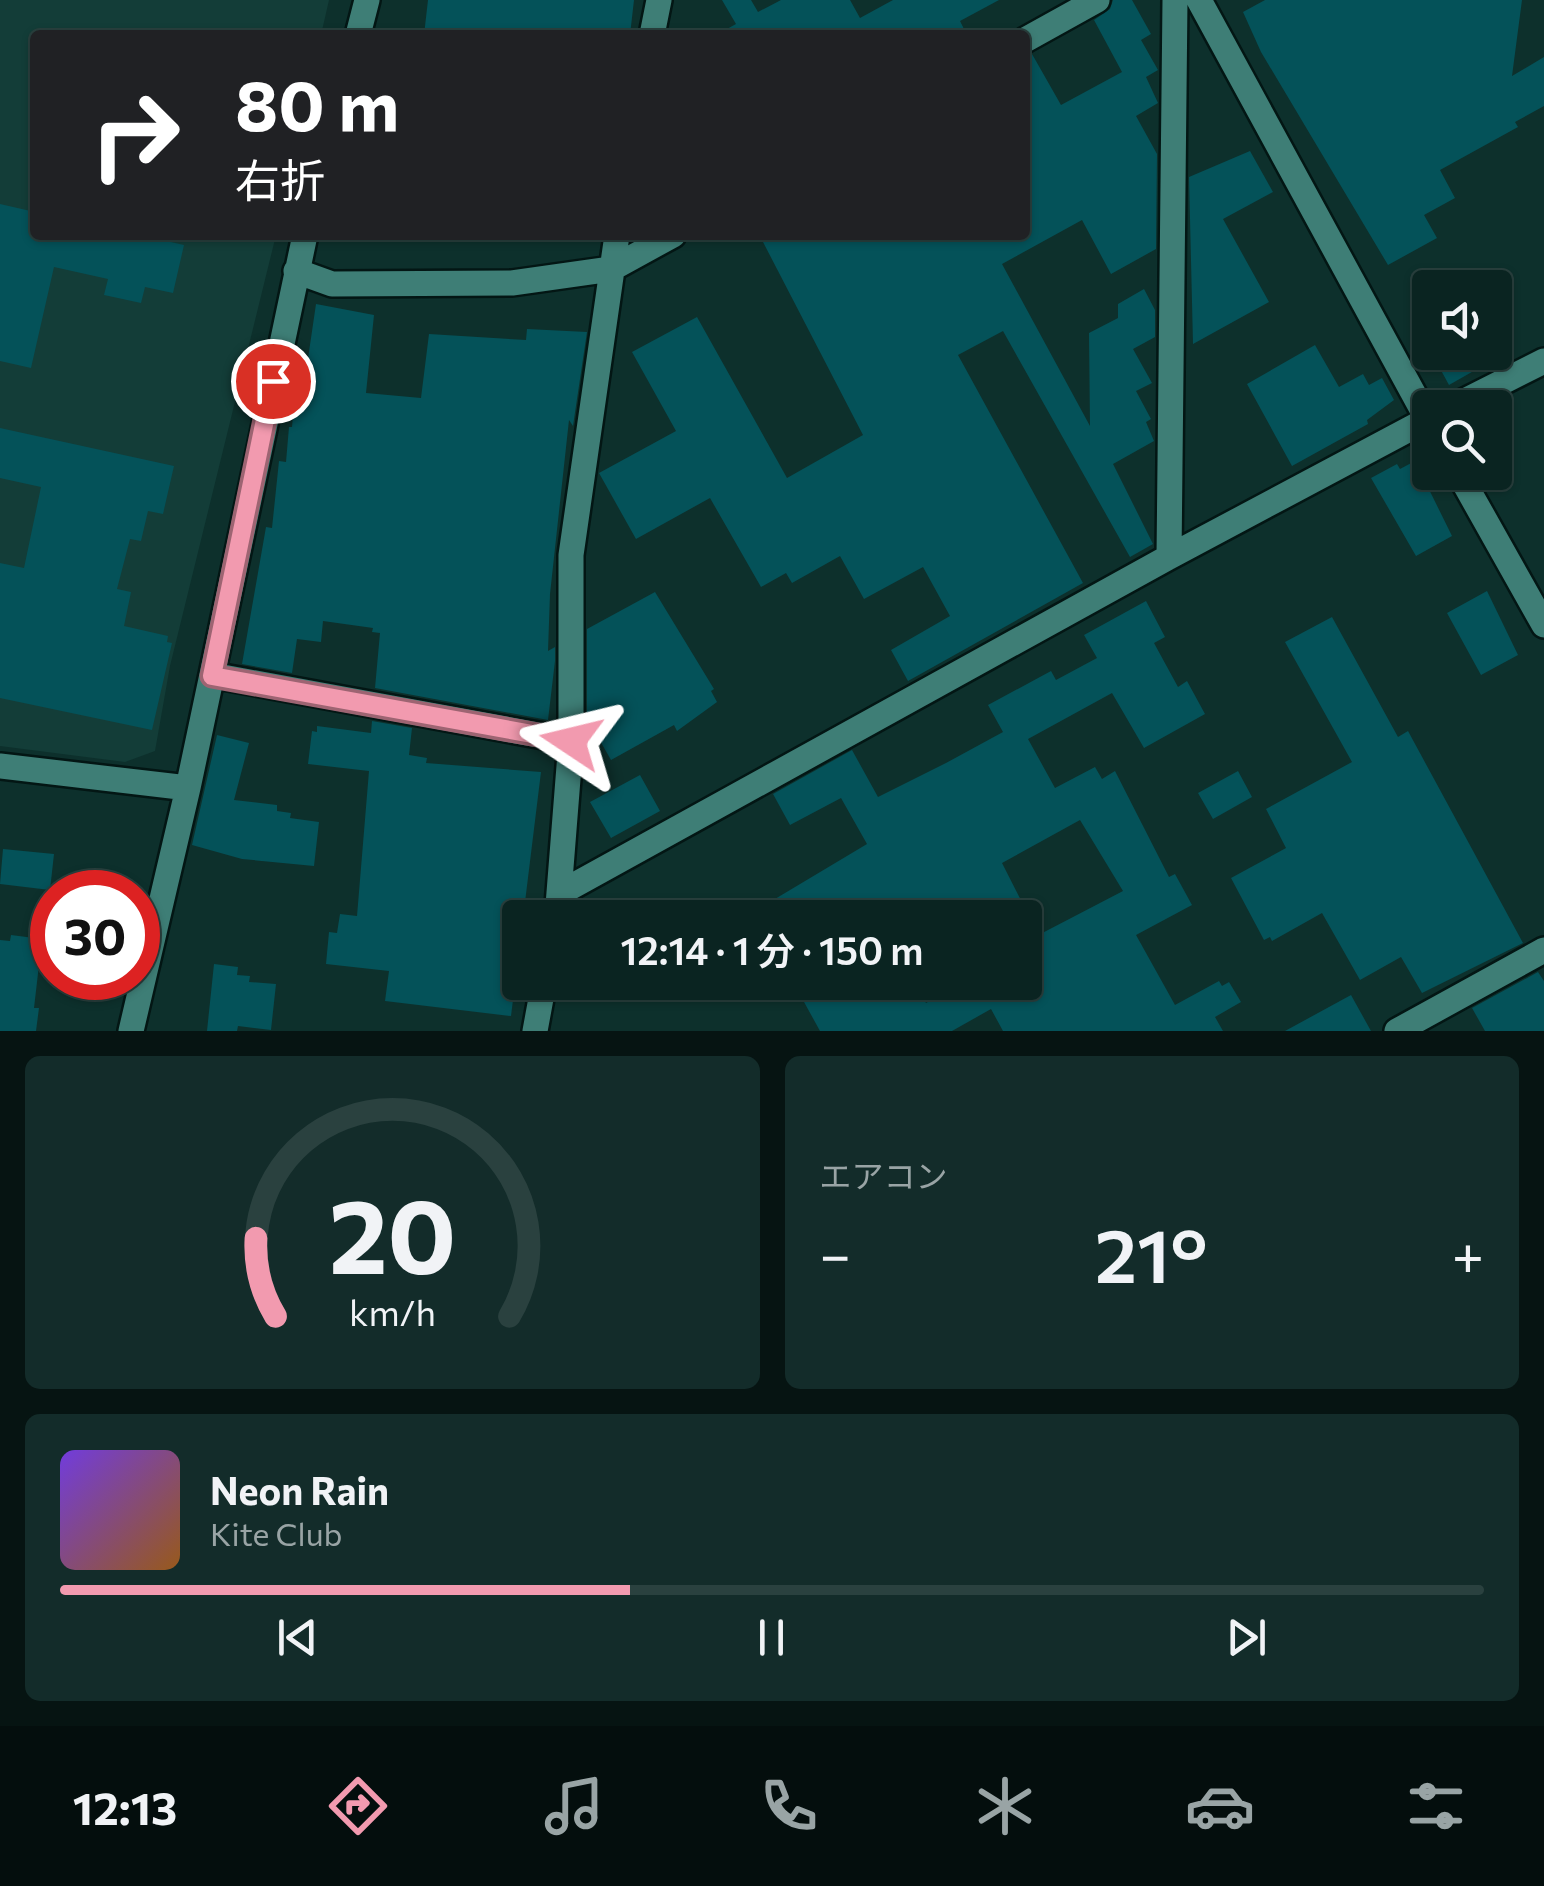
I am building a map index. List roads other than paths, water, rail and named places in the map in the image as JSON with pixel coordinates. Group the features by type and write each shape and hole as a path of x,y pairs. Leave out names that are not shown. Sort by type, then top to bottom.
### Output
{"street":[{"path":"359,30 367,0"},
{"path":"653,30 658,0"},
{"path":"1030,37 1097,0"},
{"path":"1169,556 1175,0"},
{"path":"1199,0 1412,390"},
{"path":"131,1031 188,788 304,240"},
{"path":"560,900 571,741 571,555 617,240"},
{"path":"296,270 332,284 512,283 611,270 665,240"},
{"path":"1488,390 1544,362"},
{"path":"569,900 1169,556 1412,430"},
{"path":"1468,490 1544,624"},
{"path":"212,676 571,741"},
{"path":"0,766 188,788"},
{"path":"1396,1031 1544,950"},
{"path":"535,1031 541,1000"}]}
